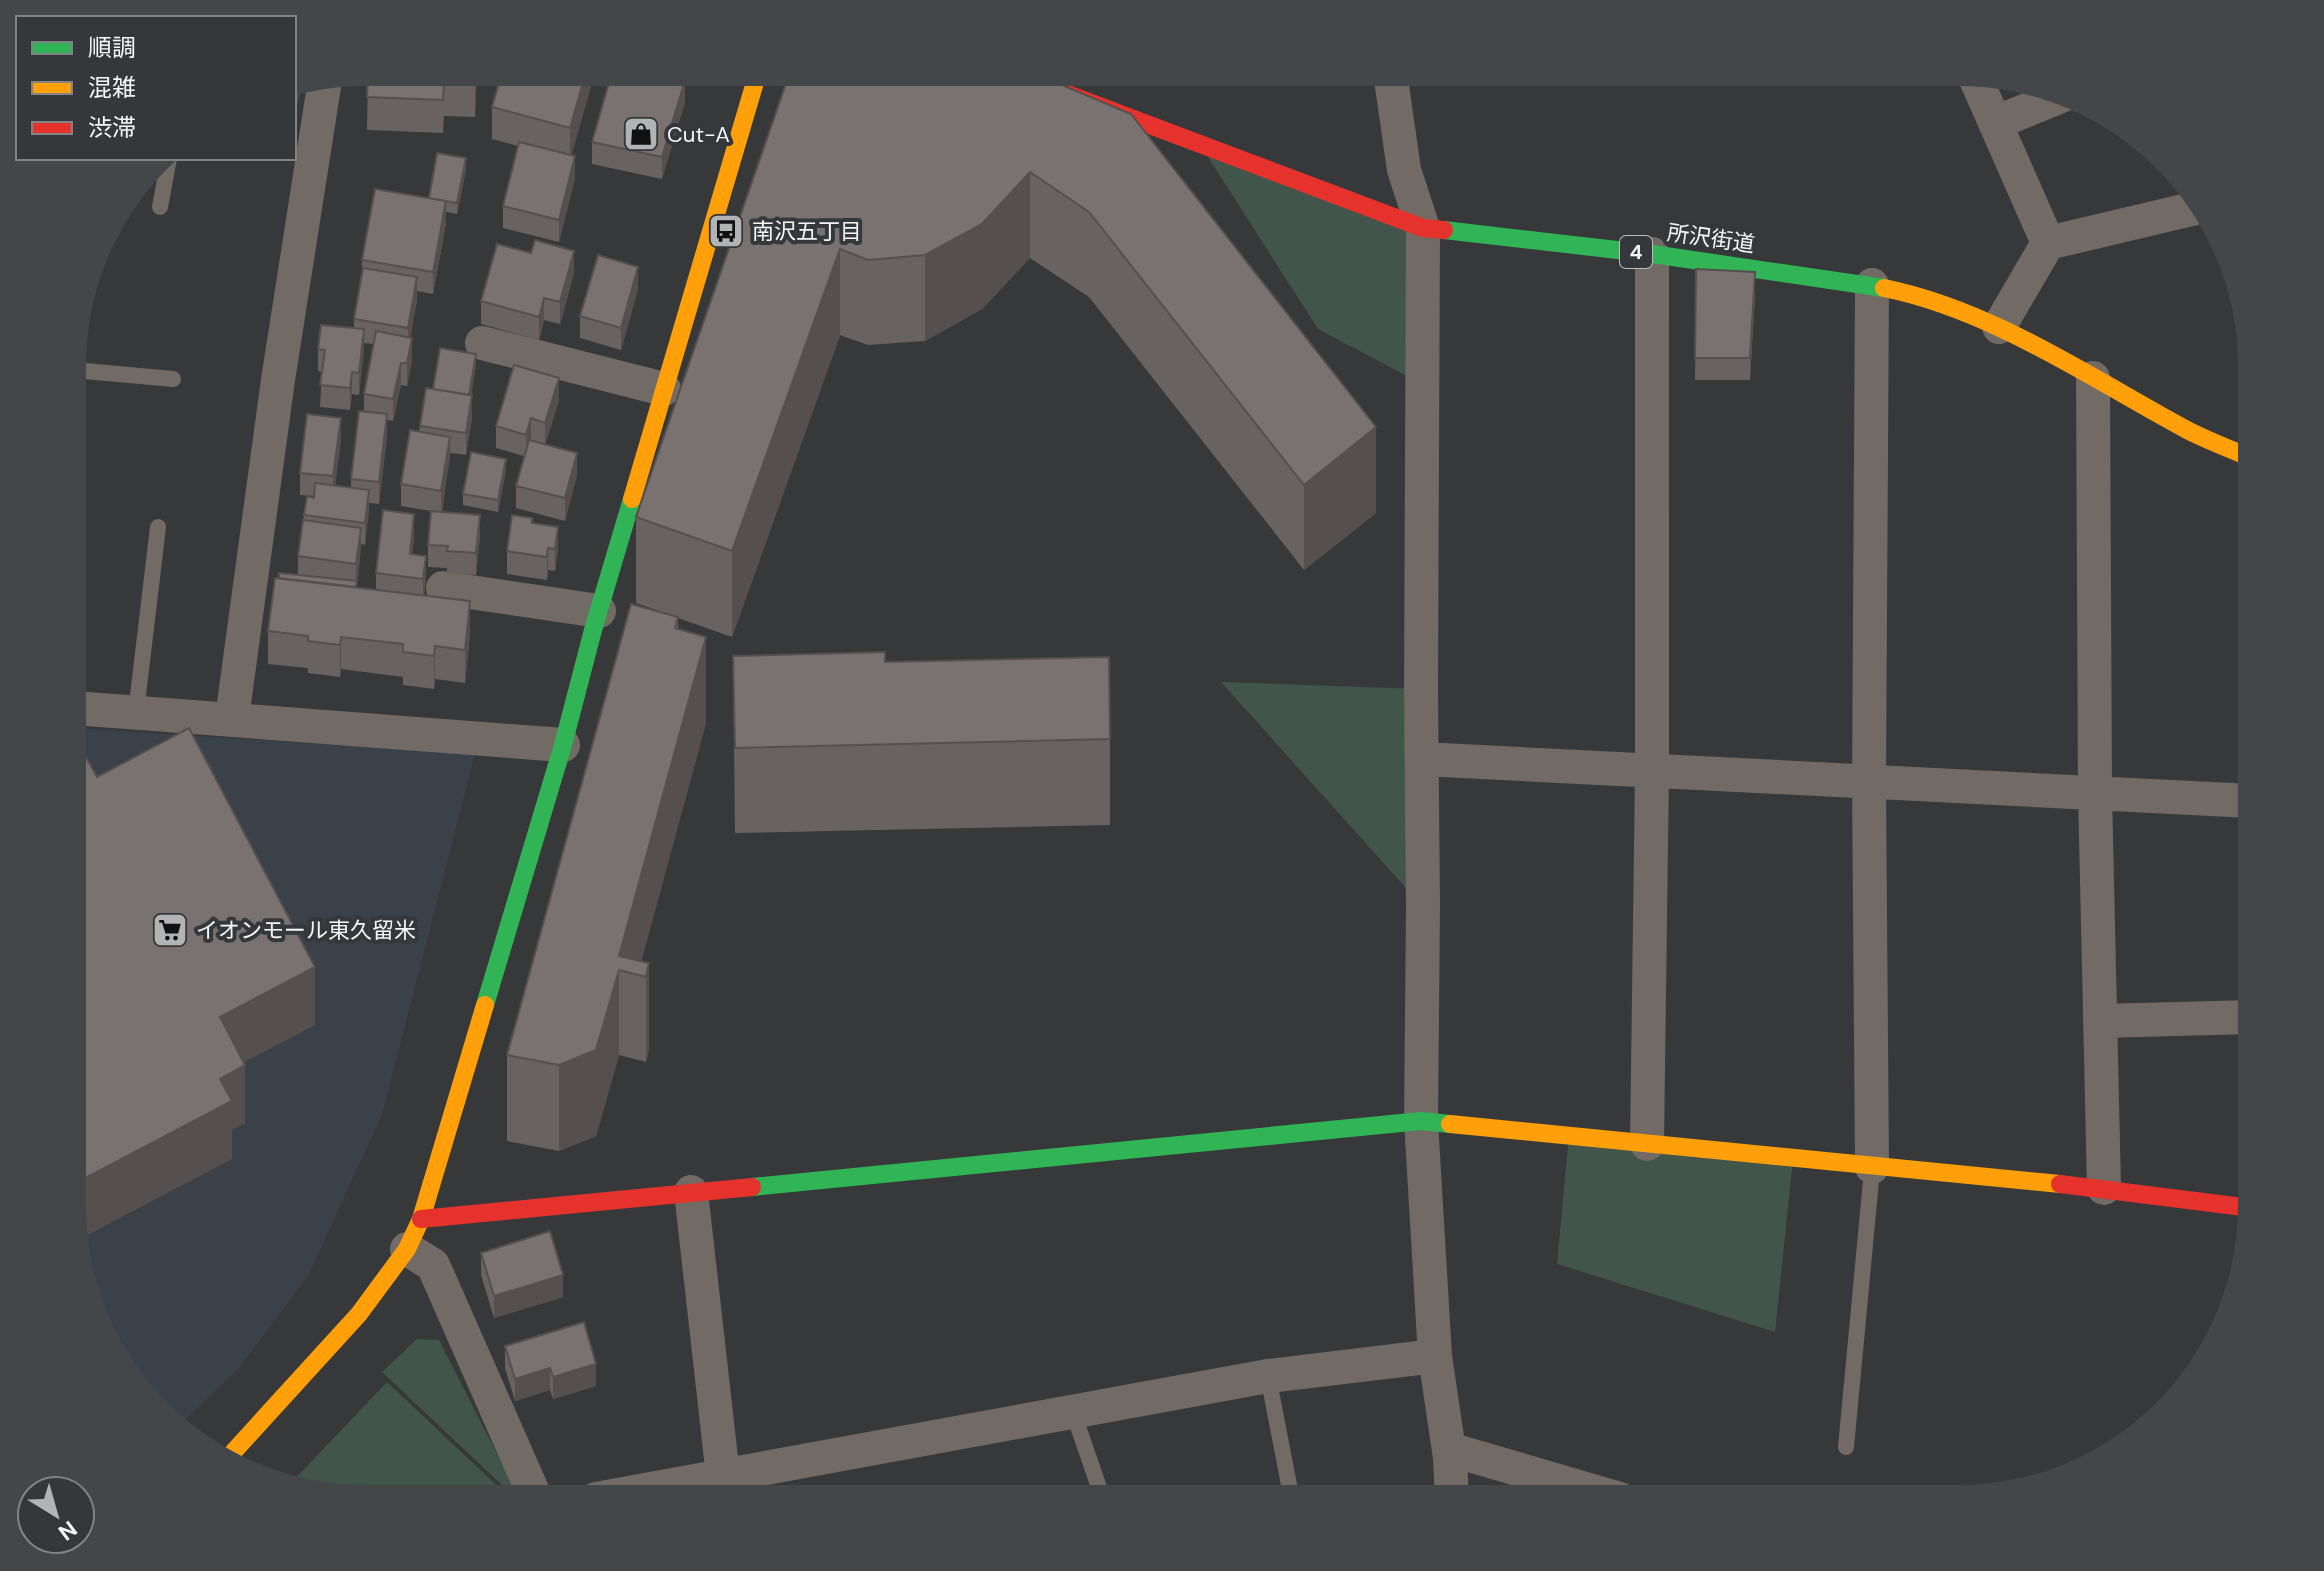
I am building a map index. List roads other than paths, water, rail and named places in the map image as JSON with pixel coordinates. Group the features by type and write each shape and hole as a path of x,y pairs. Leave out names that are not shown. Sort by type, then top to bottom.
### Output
{"street":[{"path":"234,1451 359,1314 414,1234 563,745 599,611 754,86"},
{"name":"所沢街道","path":"1046,86 1423,228 1652,254 1872,285 1915,294 1999,327 2193,433 2237,452"},
{"path":"1392,86 1404,170 1423,228 1421,1121 1435,1356 1451,1484"},
{"path":"1979,87 2048,243"},
{"path":"232,718 278,380 324,89"},
{"path":"1995,123 2048,101"},
{"path":"1999,327 2048,243 2190,209"},
{"path":"1647,1144 1652,771 1652,254"},
{"path":"1872,285 1869,782 1872,1167"},
{"path":"482,343 664,389"},
{"path":"2093,378 2095,793 2104,1188"},
{"path":"443,588 599,611"},
{"path":"86,709 563,745"},
{"path":"1422,759 2237,800"},
{"path":"2100,1021 2237,1017"},
{"path":"414,1234 691,1192 1421,1121 2104,1188 2237,1206"},
{"path":"691,1192 723,1476"},
{"path":"414,1234 433,1265 530,1485"},
{"path":"674,1485 1268,1376 1435,1356"},
{"path":"1449,1449 1570,1484"}],"lane":[{"path":"160,207 167,169"},
{"path":"86,371 173,379"},
{"path":"136,712 158,527"},
{"path":"1846,1447 1872,1167"},
{"path":"1268,1376 1289,1484"},
{"path":"1073,1412 1098,1485"}],"place":[{"name":"Cut-A","path":"641,134"},
{"name":"南沢五丁目","path":"726,231"},
{"name":"イオンモール東久留米","path":"170,930"}]}
